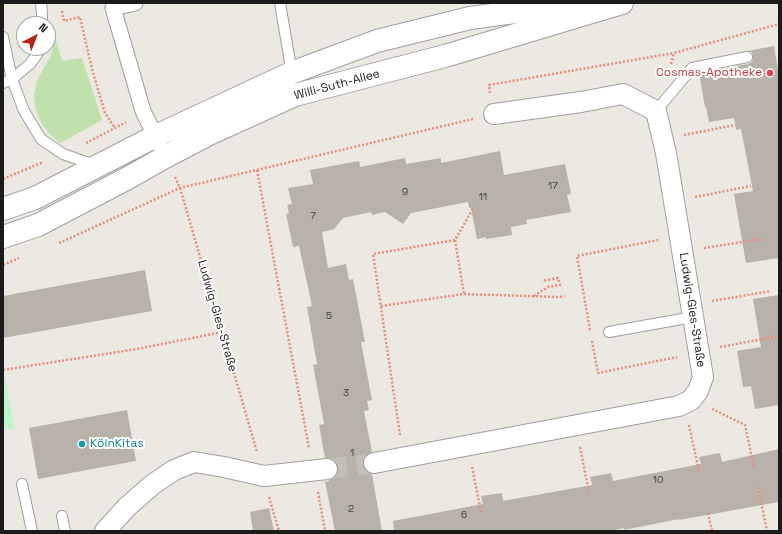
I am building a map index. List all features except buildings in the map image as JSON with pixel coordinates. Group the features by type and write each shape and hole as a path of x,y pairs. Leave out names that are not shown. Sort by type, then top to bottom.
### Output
{"street":[{"path":"135,3 113,8 143,111 165,157"},
{"name":"Willi-Suth-Allee","path":"3,237 38,225 128,178 209,134 293,84 377,40 470,18 581,3"},
{"name":"Willi-Suth-Allee","path":"3,209 35,198 156,136 293,84 445,56 622,3"},
{"path":"494,114 582,102 623,94 656,110"},
{"name":"Ludwig-Gies-Straße","path":"656,110 666,153 703,377 698,391 688,402"},
{"path":"374,463 679,406 688,402"},
{"path":"105,531 127,507 152,485 174,470 194,462 264,476 320,470"}],"lane":[{"path":"41,3 42,16"},
{"path":"280,3 293,84"},
{"path":"3,37 8,81 41,139 63,154 88,163 106,161"},
{"path":"8,81 30,64 36,56"},
{"path":"656,110 692,68 747,57"},
{"path":"609,332 692,311"},
{"path":"22,484 32,531"},
{"path":"62,516 65,531"}],"path":[{"path":"62,11 64,21 80,18 92,69 105,113 116,128"},
{"path":"56,244 180,188 494,114 489,85 674,53"},
{"path":"663,139 735,125"},
{"name":"Ludwig-Gies-Straße","path":"165,157 180,188 279,531"},
{"path":"257,170 320,470 325,531"},
{"path":"674,201 752,186"},
{"path":"464,294 455,240 474,207"},
{"path":"682,251 761,239"},
{"path":"403,458 373,254 455,240"},
{"path":"642,243 577,256 598,373 665,360"},
{"path":"3,265 23,257"},
{"path":"534,296 548,287 560,285 558,278 542,281"},
{"path":"692,311 771,291"},
{"path":"381,306 464,294 565,296"},
{"path":"3,370 137,349 222,332"},
{"path":"699,350 779,336"},
{"path":"688,402 745,425 754,468"},
{"path":"688,402 699,471"},
{"path":"576,426 589,492"},
{"path":"468,446 481,512"},
{"path":"758,487 767,531"},
{"path":"708,513 712,531"}],"green space":[{"path":"56,40 62,61 82,58 102,120 60,143 42,124 36,111 34,96 37,81 51,56 56,56"},
{"path":"3,379 5,379 15,430 4,428 3,426"}],"tunnel":[{"path":"327,469 374,463"}],"place":[{"name":"Cosmas-Apotheke","path":"770,73"},
{"name":"KölnKitas","path":"82,444"}]}
